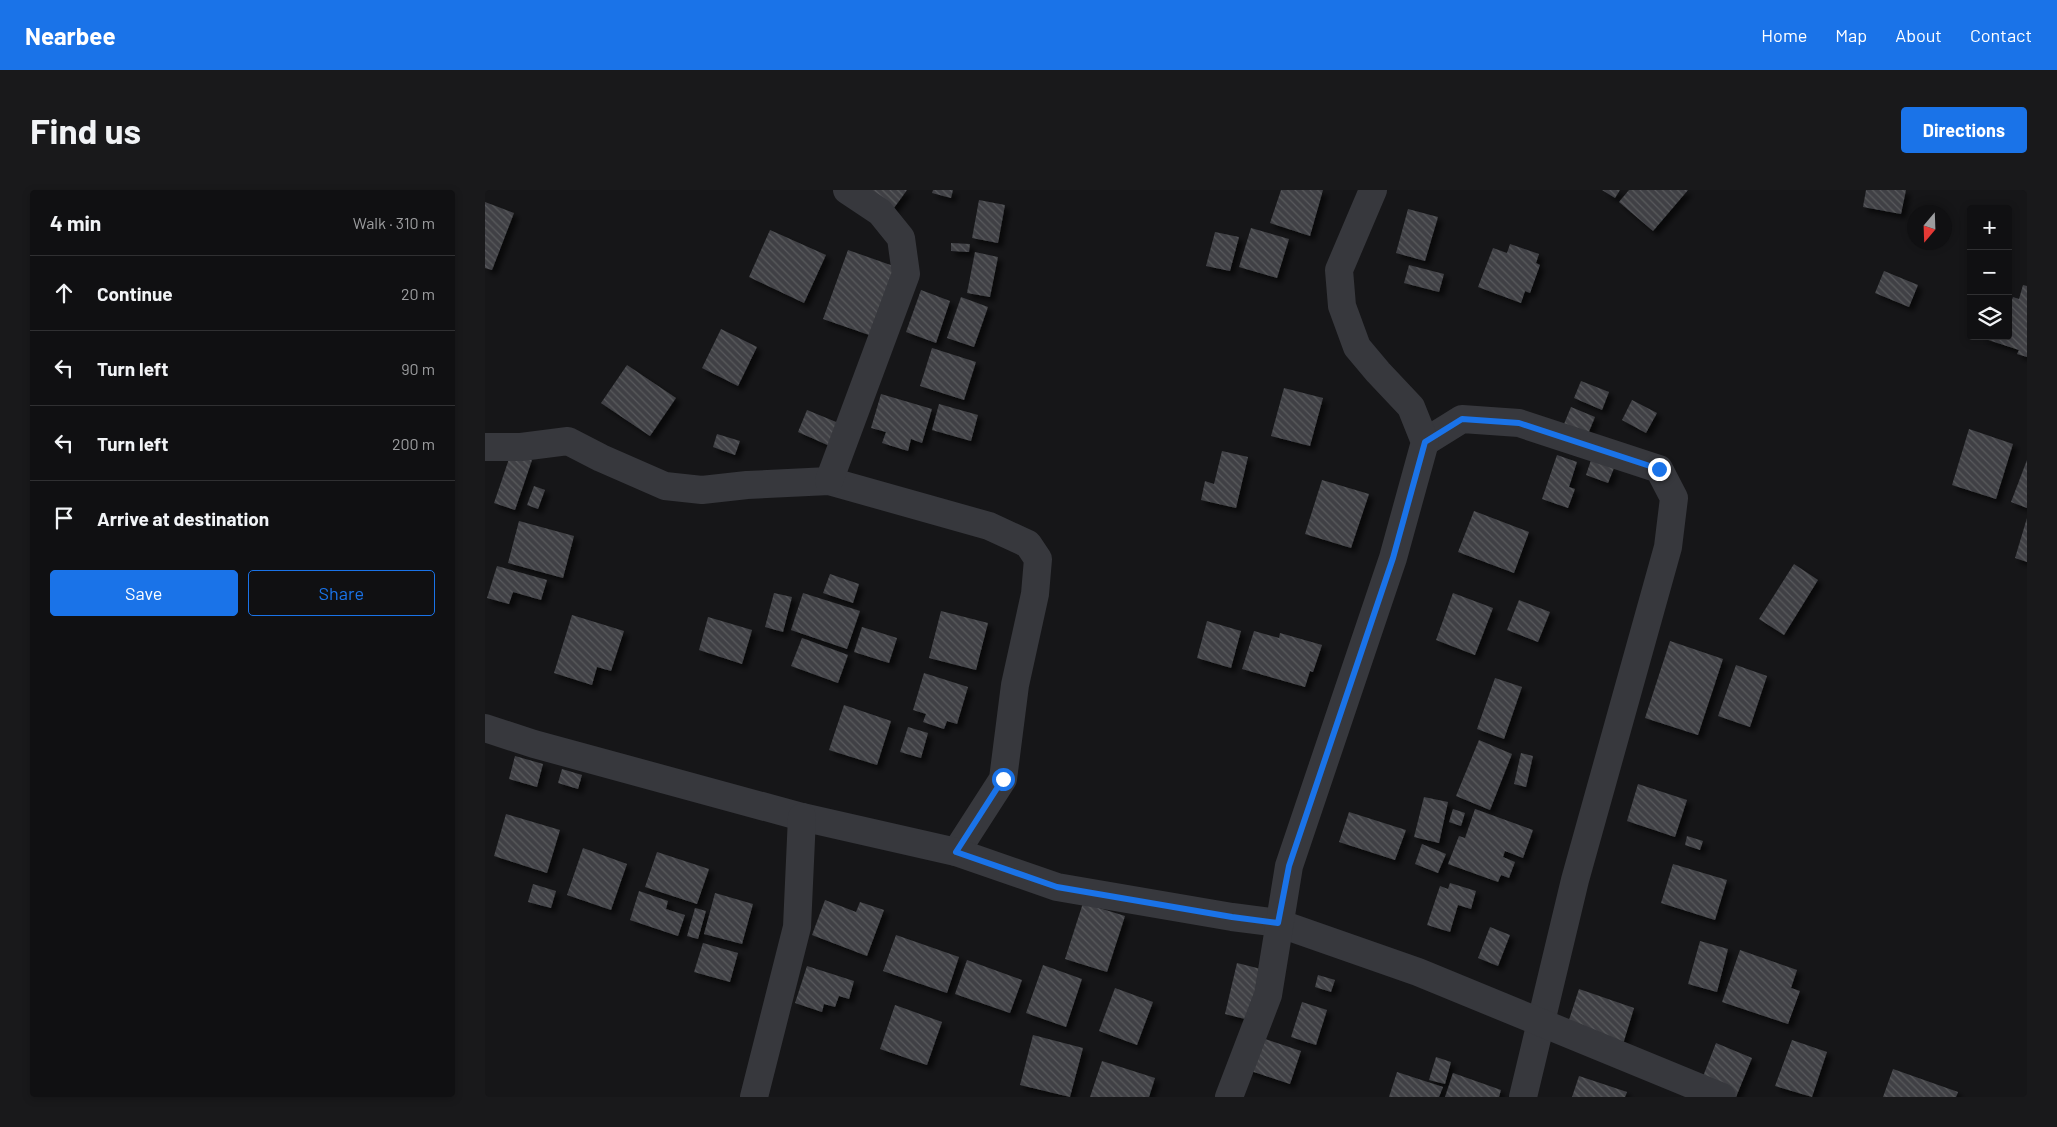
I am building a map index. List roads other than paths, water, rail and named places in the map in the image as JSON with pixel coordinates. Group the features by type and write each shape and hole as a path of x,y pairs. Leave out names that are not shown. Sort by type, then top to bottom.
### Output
{"street":[{"path":"829,481 905,274 901,238 880,212 847,190"},
{"path":"1229,1097 1268,995 1278,923 1289,866 1393,558 1425,442 1411,407 1357,346 1342,306 1339,270 1373,190"},
{"path":"1425,442 1462,419 1519,423 1659,469 1674,498 1668,547 1575,880 1523,1097"},
{"path":"485,448 521,447 567,441 665,486 702,490 747,485 829,481 989,526 1028,544 1038,559 1035,594 1015,685 1003,779 956,852"},
{"path":"485,728 533,744 802,818 956,852 1057,887 1278,923 1418,972 1722,1097"},
{"path":"754,1097 797,927 802,818"}]}
